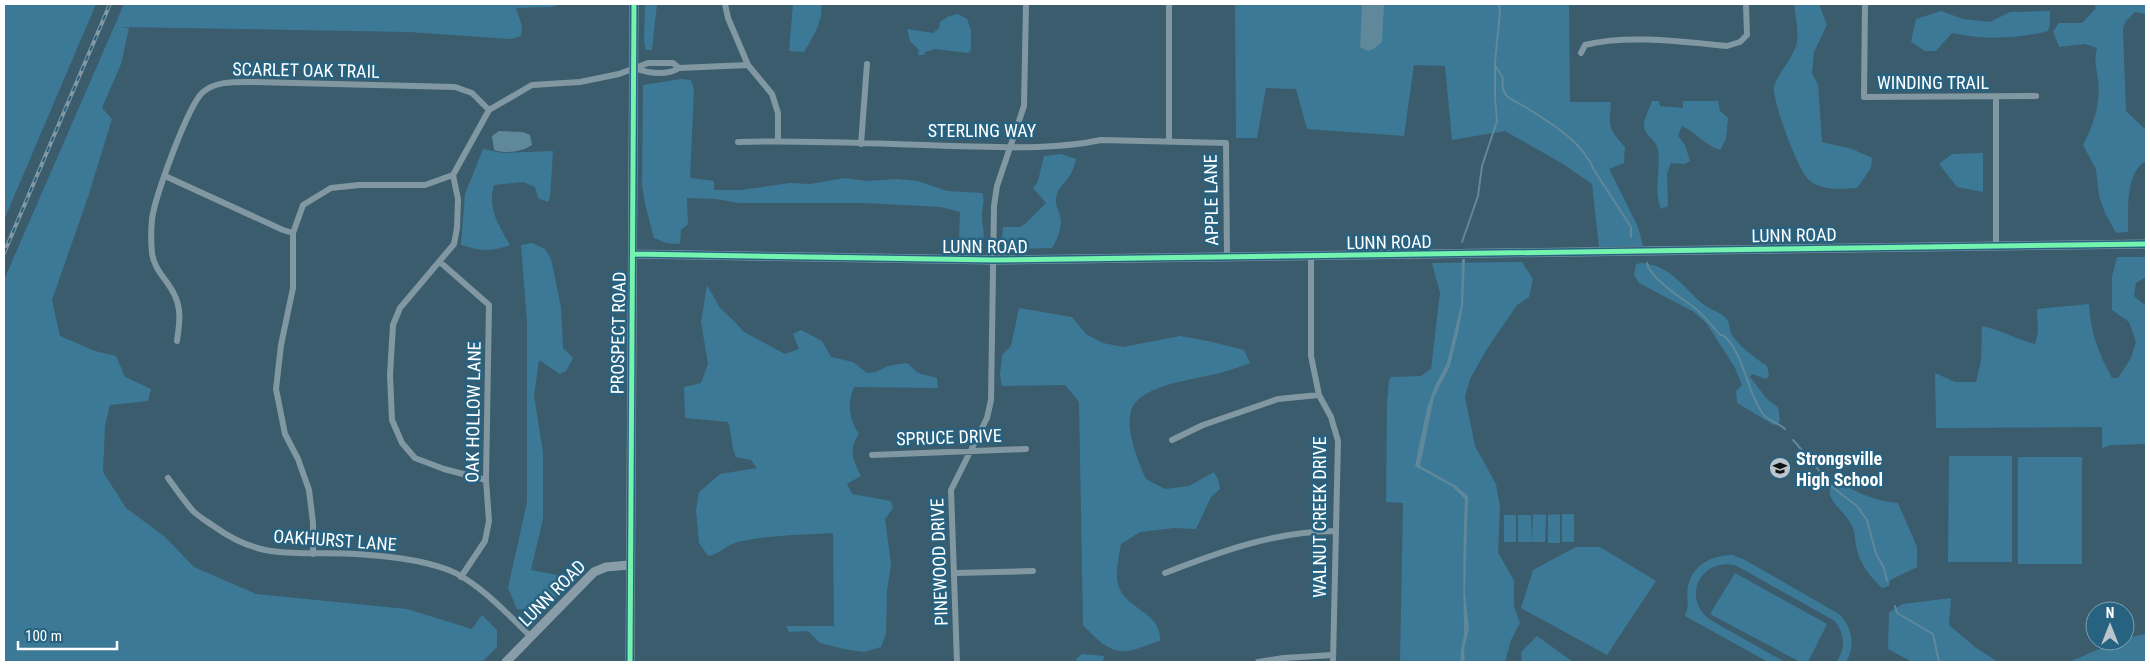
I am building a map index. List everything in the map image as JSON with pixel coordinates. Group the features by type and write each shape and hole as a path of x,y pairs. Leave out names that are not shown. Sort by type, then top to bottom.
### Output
{"street":[{"name":"PROSPECT ROAD","path":"630,662 629,565 634,4"},
{"path":"725,4 728,18 748,65 772,94 778,113 778,141"},
{"name":"PINEWOOD DRIVE","path":"957,662 956,573 951,490 987,418 991,400 994,206 997,186 1024,106 1026,4"},
{"path":"1168,141 1169,4"},
{"path":"1580,53 1585,45 1609,41 1646,40 1727,46 1734,44 1740,42 1747,35 1746,4"},
{"name":"WINDING TRAIL","path":"1865,4 1864,97 2036,96"},
{"path":"861,144 867,64"},
{"path":"486,480 444,469 415,458 402,443 392,420 390,375 393,325 400,308 454,244 457,228 458,198 454,175 489,110 532,85 580,82 619,74 634,68 645,72 672,72 679,68 748,65"},
{"name":"SCARLET OAK TRAIL","path":"177,341 180,312 175,296 160,275 152,256 152,219 164,176 188,116 203,92 225,82 455,87 472,93 489,110"},
{"path":"1996,97 1996,245"},
{"name":"STERLING WAY","path":"738,142 778,141 1011,147 1083,144 1101,140 1226,143"},
{"name":"APPLE LANE","path":"1226,143 1227,257"},
{"path":"312,554 313,523 309,490 298,459 285,434 276,389 281,345 294,288 293,233 303,205 330,188 359,185 425,185 454,175"},
{"path":"164,176 293,233"},
{"name":"LUNN ROAD","path":"633,254 992,260 2146,244"},
{"name":"WALNUT CREEK DRIVE","path":"1311,257 1311,356 1319,394 1331,417 1338,441 1333,659"},
{"name":"OAK HOLLOW LANE","path":"440,262 489,305 486,480 489,520 485,541 461,577"},
{"path":"1172,440 1203,425 1278,398 1319,394"},
{"name":"SPRUCE DRIVE","path":"872,455 1026,449"},
{"name":"OAKHURST LANE","path":"168,478 194,512 229,537 259,549 281,554 356,554 412,561 447,569 496,603 531,637"},
{"path":"1165,573 1242,545 1294,535 1335,531"},
{"name":"LUNN ROAD","path":"506,662 594,572 606,567 629,565"},
{"path":"956,573 1033,571"},
{"path":"1258,662 1284,658 1333,659"}],"shaded area":[{"path":"4,4 96,4 4,220"},
{"path":"124,4 561,4 552,7 516,8 522,26 521,36 511,39 409,32 121,27 129,28 121,64 102,108 112,119 88,197 52,300 60,336 95,351 116,356 125,377 151,389 148,401 110,405 105,426 103,472 126,508 164,536 194,567 256,594 407,609 472,629 482,615 497,630 497,647 482,662 4,662 4,280"},
{"path":"645,4 657,4 652,50 646,50 644,42"},
{"path":"793,4 821,4 819,23 804,52 789,51"},
{"path":"1235,4 1569,4 1570,102 1611,102 1611,127 1615,136 1625,147 1624,163 1609,169 1638,227 1643,246 1599,247 1592,184 1563,164 1505,131 1452,140 1445,66 1414,65 1404,136 1307,129 1296,89 1266,88 1257,138 1236,138"},
{"path":"1362,4 1384,4 1382,42 1374,49 1368,51 1360,47"},
{"path":"1794,4 1819,4 1827,25 1814,52 1812,73 1818,85 1822,142 1852,149 1872,158 1871,168 1857,188 1826,188 1809,180 1799,164 1781,120 1774,87 1775,82 1796,47 1797,28"},
{"path":"2094,4 2146,4 2146,14 2135,12 2126,21 2123,29 2126,111 2146,130 2146,161 2134,174 2129,193 2128,232 2116,233 2105,213 2099,196 2096,169 2083,145 2093,121 2097,105 2099,88 2095,60 2097,48 2085,44 2059,47 2053,31 2059,23 2082,23 2096,8"},
{"path":"1941,11 1963,19 1990,22 2010,12 2050,11 2050,24 2048,31 2012,37 1988,38 1952,33 1936,51 1925,51 1911,42 1916,19"},
{"path":"958,14 967,19 971,30 971,50 968,53 935,49 925,52 924,55 918,55 919,50 910,41 907,29 933,33 939,28 940,22 949,16"},
{"path":"681,79 691,80 694,90 690,178 714,181 714,190 741,190 790,183 810,184 845,178 866,181 896,179 918,181 947,191 982,193 984,199 982,215 983,240 961,247 959,243 960,212 941,207 864,203 739,203 716,199 687,198 688,224 681,230 680,244 666,243 654,238 642,184 643,85"},
{"path":"1652,101 1659,101 1660,106 1683,108 1683,101 1718,101 1720,111 1728,118 1726,139 1720,150 1709,145 1682,126 1678,136 1685,145 1690,161 1685,164 1671,163 1667,173 1668,206 1661,209 1657,187 1658,150 1644,127"},
{"path":"499,131 523,132 530,135 532,145 513,152 494,150 492,136"},
{"path":"483,149 503,153 553,151 550,197 548,202 538,198 535,187 523,182 494,185 492,201 495,217 510,245 491,250 474,249 461,245 465,194"},
{"path":"1983,153 1983,192 1957,187 1939,164 1952,154"},
{"path":"1061,154 1076,159 1070,176 1057,194 1057,205 1061,222 1054,246 1052,248 1009,249 1007,243 1002,239 1003,227 1020,227 1046,203 1033,188 1038,181 1044,156"},
{"path":"532,243 545,249 551,259 561,307 563,348 573,358 566,371 560,374 539,360 534,396 543,452 543,519 531,570 557,575 562,591 539,614 517,609 508,588 527,502 527,322 521,245"},
{"path":"2117,257 2146,257 2146,277 2136,283 2134,296 2146,306 2146,444 2111,445 2102,448 2102,427 1936,428 1935,373 1955,382 1976,382 1981,361 1982,326 2035,344 2038,332 2037,309 2089,304 2091,325 2099,351 2112,378 2118,378 2131,358 2136,342 2129,322 2112,310 2112,277"},
{"path":"1462,259 1465,259 1463,305 1459,328 1450,366 1434,397 1420,466 1456,486 1468,496 1465,593 1469,629 1464,649 1465,662 1461,662 1461,648 1464,632 1463,563 1465,499 1453,487 1415,466 1427,408 1435,386 1447,363 1461,305"},
{"path":"1522,262 1533,279 1529,297 1517,305 1487,349 1470,379 1465,397 1475,446 1496,484 1500,507 1498,552 1514,581 1514,606 1520,623 1511,640 1505,662 1400,662 1403,503 1386,502 1389,380 1391,377 1421,376 1431,369 1440,293 1432,263"},
{"path":"1641,263 1668,272 1703,304 1723,316 1727,320 1735,339 1748,352 1767,366 1769,376 1766,379 1752,374 1750,377 1767,399 1778,407 1780,420 1778,424 1774,425 1737,403 1736,391 1742,385 1735,368 1707,324 1694,312 1639,283 1634,275 1636,264"},
{"path":"707,285 720,308 744,332 785,354 799,349 793,334 801,330 822,341 831,357 853,362 867,373 876,372 888,366 907,363 918,373 937,378 938,388 854,387 850,399 851,417 859,434 854,445 853,455 861,476 847,484 852,494 891,501 893,508 885,519 891,565 887,590 886,634 881,647 864,652 844,649 820,643 808,631 789,632 786,626 834,626 833,533 781,536 742,541 708,556 699,543 696,510 699,492 720,474 757,468 751,460 736,457 728,422 685,418 684,387 701,383 708,364 701,322"},
{"path":"1019,308 1072,317 1086,334 1103,343 1123,347 1180,336 1244,350 1250,363 1220,373 1157,388 1138,400 1132,408 1130,416 1131,434 1136,454 1146,479 1165,489 1189,486 1214,472 1220,489 1211,497 1196,529 1174,528 1140,532 1121,544 1117,569 1118,584 1127,600 1155,623 1159,631 1160,641 1126,651 1119,651 1107,647 1083,625 1079,402 1065,385 1002,386 1000,375 1002,355 1011,346"},
{"path":"1949,456 2012,456 2012,562 1948,562"},
{"path":"2018,457 2082,457 2082,564 2018,564"},
{"path":"1835,479 1865,495 1898,503 1917,547 1917,567 1890,580 1889,586 1882,588 1877,583 1860,559 1852,526 1831,497 1831,486"},
{"path":"1533,514 1546,515 1545,542 1532,542"},
{"path":"1560,514 1560,543 1548,543 1548,515"},
{"path":"1562,514 1574,514 1574,542 1562,542"},
{"path":"1504,515 1516,515 1516,542 1504,542"},
{"path":"1518,515 1531,515 1532,542 1518,542"},
{"path":"1576,547 1600,547 1656,581 1607,655 1521,608 1533,570"},
{"path":"1733,555 1839,614 1850,631 1852,643 1846,662 1836,662 1843,647 1843,642 1841,631 1835,621 1735,565 1722,565 1711,568 1703,574 1698,583 1697,603 1703,613 1712,621 1785,662 1768,662 1685,616 1688,586 1694,572 1711,559"},
{"path":"1735,573 1827,624 1808,662 1800,662 1710,614"},
{"path":"1951,598 1949,625 1975,647 1998,662 1912,662 1888,649 1889,612 1903,604"},
{"path":"2146,634 2146,662 2069,662 2095,651 2135,651 2135,636"},
{"path":"1537,636 1573,662 1522,662 1521,652"},
{"path":"1082,654 1104,656 1103,662 1077,662 1076,659"}],"waterway":[{"path":"1462,242 1478,196 1482,166 1497,121 1495,62 1500,12 1499,4"},
{"path":"1496,67 1503,78 1502,83 1507,96 1556,127 1582,150 1631,227 1631,237"},
{"path":"1647,263 1659,280 1695,308 1720,335 1723,335 1730,342 1736,351 1757,405 1763,414 1785,429"},
{"path":"1793,440 1809,458"},
{"path":"1813,463 1832,487 1857,506 1867,520 1876,554 1884,568 1887,581"},
{"path":"1895,606 1897,613 1933,634 1939,662"}],"railway":[{"path":"4,253 110,4"}],"cycle path":[{"path":"630,662 634,4"},
{"path":"633,254 993,260 2146,244"}],"place":[{"name":"Strongsville High School","path":"1780,468"}]}
